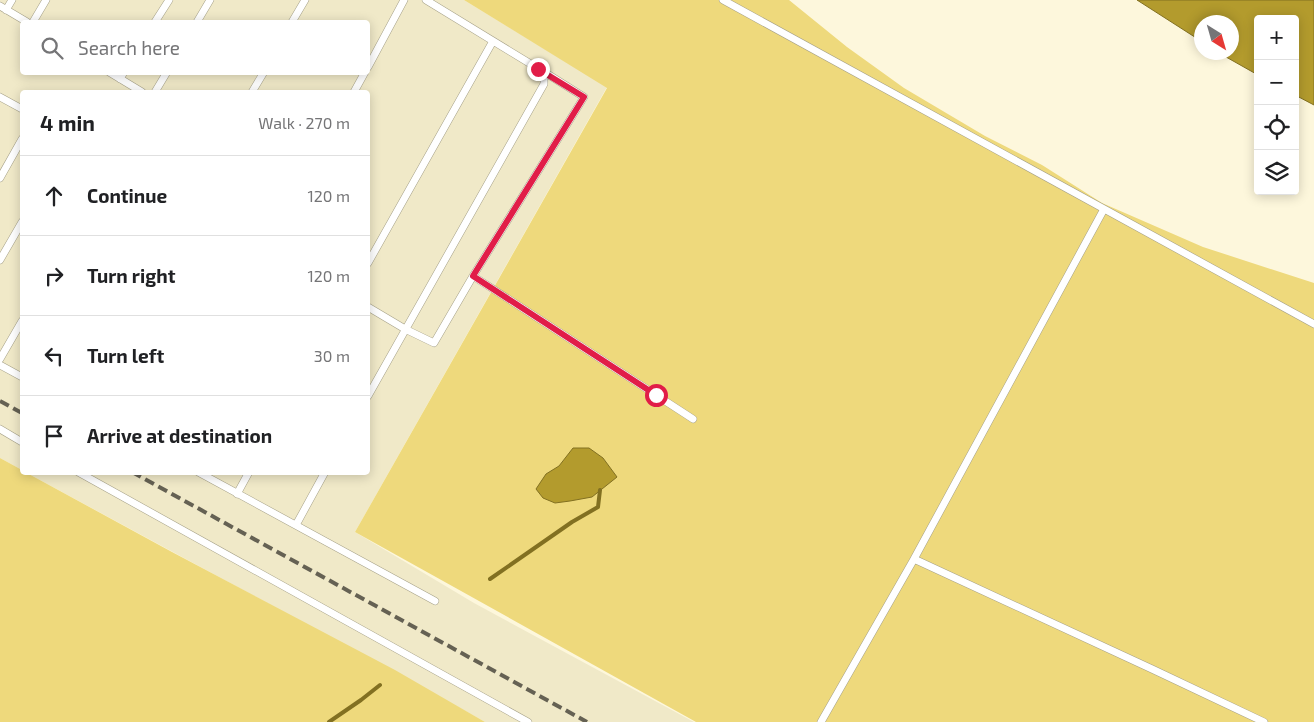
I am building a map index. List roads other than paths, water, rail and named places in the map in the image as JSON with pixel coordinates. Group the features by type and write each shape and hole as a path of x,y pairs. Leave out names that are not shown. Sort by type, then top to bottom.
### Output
{"lane":[{"path":"12,0 3,8 24,20"},
{"path":"34,20 46,0"},
{"path":"156,20 169,0"},
{"path":"198,20 210,0"},
{"path":"293,20 305,0"},
{"path":"370,63 404,0"},
{"path":"370,308 405,329 434,343 473,276 584,97 426,0"},
{"path":"723,0 1314,324"},
{"path":"370,259 493,41"},
{"path":"370,392 544,84 544,77 538,69"},
{"path":"156,90 165,75"},
{"path":"253,90 262,75"},
{"path":"355,90 363,75"},
{"path":"122,76 140,90"},
{"path":"0,97 20,108"},
{"path":"0,178 20,143"},
{"path":"821,722 914,559 1104,209"},
{"path":"0,260 20,225"},
{"path":"473,276 692,419"},
{"path":"0,359 20,324"},
{"path":"0,365 20,376"},
{"path":"0,429 20,441"},
{"path":"83,475 528,722"},
{"path":"203,475 435,601"},
{"path":"237,494 248,475"},
{"path":"296,525 323,475"},
{"path":"914,559 1264,722"}],"waterway":[{"path":"490,579 572,522 598,507 600,490"},
{"path":"329,722 380,685"}],"railway":[{"path":"0,401 20,412"},
{"path":"137,475 587,722"}]}
